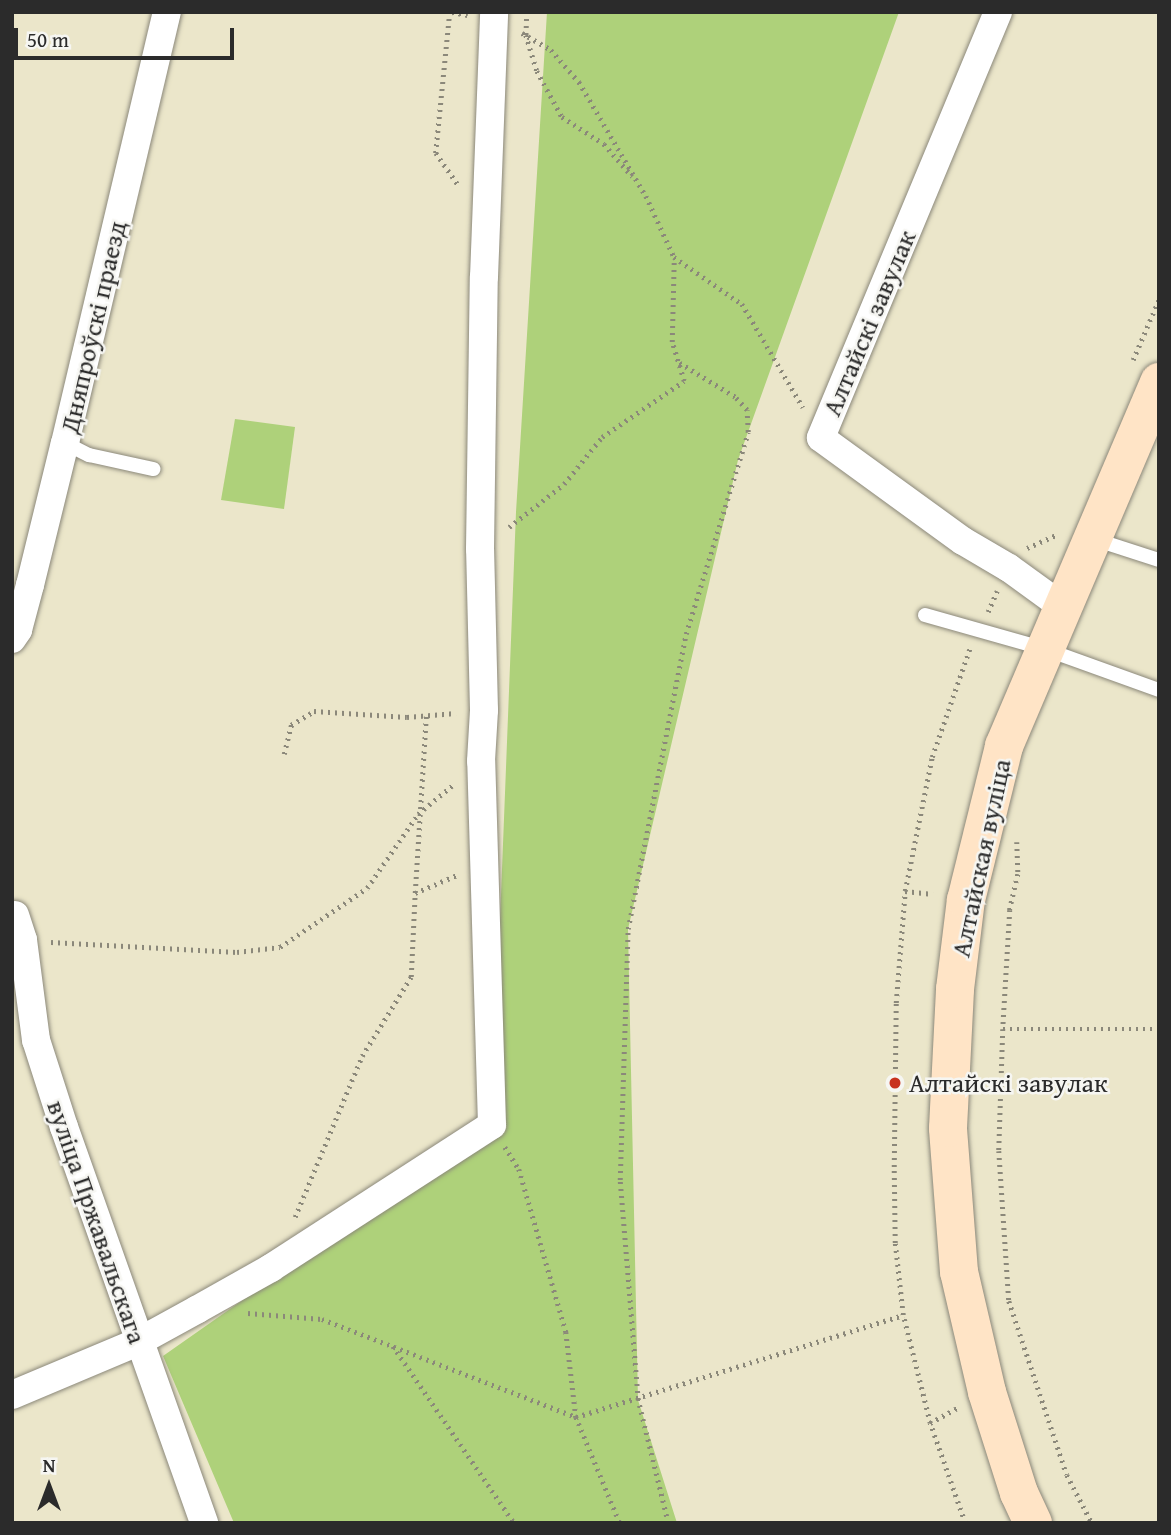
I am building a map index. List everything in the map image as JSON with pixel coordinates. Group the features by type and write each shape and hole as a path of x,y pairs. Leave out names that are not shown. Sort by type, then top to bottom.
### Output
{"main road":[{"name":"Алтайская вуліца","path":"1033,1523 1019,1493 987,1392 959,1272 948,1128 955,989 966,900 1004,746 1159,382"}],"street":[{"name":"Дняпроўскі праезд","path":"12,639 27,596 65,443 167,12"},
{"name":"Алтайскі завулак","path":"998,12 821,438 963,541 1009,568 1064,608"},
{"path":"12,1395 138,1342 198,1310 271,1268 492,1125 481,761 484,710 480,549 486,226 494,16"},
{"name":"вуліца Пржавальскага","path":"19,928 36,1040 138,1342 204,1523"}],"lane":[{"path":"65,443 89,455 153,469"},
{"path":"1093,539 1159,560"},
{"path":"925,615 1045,649 1159,690"}],"path":[{"path":"450,12 436,153 486,226"},
{"path":"527,12 526,35 537,71 562,117 604,144 640,185"},
{"path":"480,549 564,484 602,437 684,382 672,342 674,257 640,185 579,82 551,50 494,16"},
{"path":"674,257 742,304 821,438"},
{"path":"668,1523 638,1399 620,1180 628,929 685,634 748,432 747,410 735,397 679,363"},
{"path":"284,754 291,725 314,711 407,717 484,710"},
{"path":"293,1222 362,1056 411,977 418,814 426,715"},
{"path":"19,928 237,952 280,947 367,888 418,814 481,761"},
{"path":"1017,834 1018,874 1010,910 999,1151 1009,1301 1067,1475 1092,1523"},
{"path":"415,893 484,864"},
{"path":"905,891 933,894"},
{"path":"1002,908 1010,910"},
{"path":"1003,1029 1159,1029"},
{"path":"492,1125 519,1169 563,1320 576,1417 618,1521"},
{"path":"198,1310 322,1319 576,1417 903,1315"},
{"path":"393,1346 514,1523"}],"green space":[{"path":"547,12 899,12 738,460 628,929 638,1400 677,1523 234,1523 163,1356 492,1125 516,512"},
{"path":"235,419 295,427 284,509 221,500"}],"place":[{"name":"Алтайскі завулак","path":"895,1083"}]}
